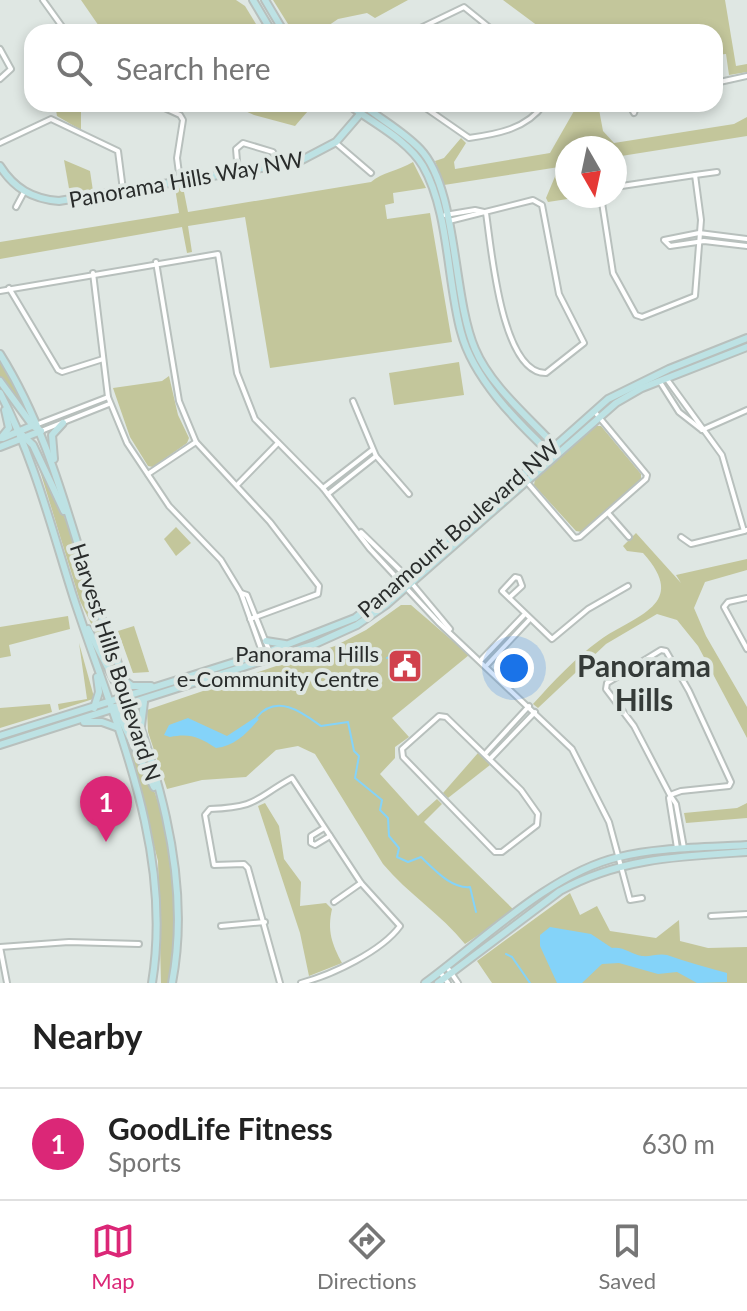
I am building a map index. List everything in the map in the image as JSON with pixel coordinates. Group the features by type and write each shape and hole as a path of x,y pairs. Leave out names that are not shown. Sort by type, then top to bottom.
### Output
{"street":[{"path":"43,0 60,24"},
{"path":"253,0 267,24"},
{"path":"265,0 279,24"},
{"path":"429,24 464,7 485,24"},
{"path":"0,49 11,69 0,79"},
{"path":"723,81 747,76"},
{"path":"173,112 183,120 177,158 180,181"},
{"name":"Panorama Hills Way NW","path":"24,192 41,199 59,201 279,166 317,155 336,142 359,112"},
{"path":"368,112 411,141 429,160 468,331 477,353 490,374 554,451"},
{"path":"432,112 469,138 517,128 538,112"},
{"path":"0,143 51,119 118,151 123,190"},
{"path":"336,142 371,173"},
{"path":"238,172 236,149 243,143 273,152 279,166"},
{"path":"0,166 24,192 16,207"},
{"path":"627,185 717,172"},
{"path":"603,208 613,273 639,317 695,296 699,233 695,175"},
{"path":"444,218 486,213 533,200 542,205 559,294 584,343 546,373 537,372 524,358 503,322 486,213"},
{"path":"747,239 699,233 664,240 666,245 697,242 747,246"},
{"path":"0,291 156,262 218,254 242,391 255,419 323,488 370,549 572,749 595,789 630,900 642,898"},
{"path":"156,262 179,401 196,442 237,485 319,586 318,594 250,619"},
{"path":"93,273 108,397 127,443 169,506 221,560 241,593 267,655"},
{"path":"9,288 58,370 62,372 103,359"},
{"name":"Panamount Boulevard NW","path":"662,378 747,338"},
{"name":"Panamount Boulevard NW","path":"0,735 17,733 267,655 355,618 407,583 480,511 523,478 626,388 747,347"},
{"name":"Harvest Hills Boulevard N","path":"0,354 37,427 56,474 125,698 130,705 162,804 171,842 179,912 172,983"},
{"path":"662,378 679,412 702,430 722,455 745,530 691,544 681,537"},
{"path":"0,381 37,427"},
{"path":"0,394 9,425 1,439"},
{"name":"Harvest Hills Boulevard N","path":"0,394 23,436 77,607 114,711 153,853 158,916 154,983"},
{"path":"0,447 37,427 108,397"},
{"path":"353,401 372,450 409,494"},
{"path":"37,427 63,423 110,404"},
{"path":"702,430 747,410"},
{"path":"523,478 575,538 608,513 647,475 596,414"},
{"path":"56,474 51,439 55,429 63,423"},
{"path":"1,439 23,436"},
{"path":"23,436 68,517"},
{"path":"148,474 196,442"},
{"path":"237,485 278,443"},
{"path":"323,488 372,450"},
{"path":"328,494 376,456"},
{"name":"Panamount Boulevard NW","path":"0,745 114,711 357,625 486,517 523,478"},
{"path":"480,511 486,517"},
{"path":"608,513 629,537"},
{"path":"510,597 522,586 519,578 515,577 503,588 510,597 527,617 549,639 555,639 588,609 628,586"},
{"path":"241,593 247,595 257,616 266,641 267,655"},
{"path":"747,598 728,602 724,607 747,649"},
{"path":"77,607 125,698"},
{"path":"481,660 527,617"},
{"path":"487,665 527,617"},
{"path":"266,641 289,644"},
{"path":"670,795 729,786 731,782 689,691 666,651 661,650 632,665 607,683 606,689 634,726 670,795 676,804 682,853"},
{"path":"92,652 99,692 94,708"},
{"path":"121,678 132,686 163,685"},
{"path":"142,741 140,713 145,700"},
{"path":"485,754 529,706"},
{"path":"114,711 162,804"},
{"path":"490,759 535,712"},
{"path":"439,716 446,717 485,754 521,790 540,820 502,852 495,852 472,830 403,757 402,749 439,716"},
{"path":"77,723 102,722 117,727"},
{"path":"280,983 247,865 214,865 206,811 252,804 292,778 361,883 399,923 399,929 324,980 301,983"},
{"path":"324,828 311,836 311,843 315,845 330,836"},
{"path":"425,983 442,979 550,889 619,860 747,845"},
{"path":"682,853 747,852"},
{"path":"334,902 361,883"},
{"path":"711,916 747,914"},
{"path":"221,926 265,922"},
{"path":"7,983 0,947 69,942 139,944"},
{"path":"450,970 458,983"},
{"path":"329,975 332,983"}],"green space":[{"path":"81,0 236,0 245,6 256,24 98,24"},
{"path":"273,0 408,0 375,18 367,13 338,19 331,24 288,24"},
{"path":"503,0 725,0 736,66 747,64 747,72 729,75 726,54 723,54 723,24 535,24"},
{"path":"56,112 81,112 81,130 57,116"},
{"path":"247,112 307,112 295,126"},
{"path":"573,112 599,112 603,131 608,136 560,136"},
{"path":"747,117 747,136 627,155 627,141 734,124"},
{"path":"461,138 466,143 454,162 455,169 550,153 555,144 555,168 444,185 435,161 444,158"},
{"path":"64,160 90,171 93,191 70,194"},
{"path":"413,162 426,188 393,193 394,203 385,205 387,219 430,213 452,342 270,368 245,217 188,226 192,252 187,253 182,227 0,259 0,242 179,213 175,188 183,187 188,212 371,182"},
{"path":"555,177 555,201 548,202 546,198"},
{"path":"0,358 31,414 0,377"},
{"path":"459,362 464,395 394,405 389,373"},
{"path":"169,376 178,415 189,438 187,443 153,467 148,466 130,437 113,388 162,381"},
{"path":"595,426 601,426 641,474 641,479 582,532 576,531 534,485 535,479"},
{"path":"33,448 72,534 121,685 80,601"},
{"path":"176,527 191,543 176,556 164,539"},
{"path":"636,533 681,583 676,575 747,559 747,570 705,582 694,608 706,636 747,707 747,738 698,646 677,620 657,614 606,644 538,708 533,704 582,654 652,607 659,597 661,585 656,571 643,553 627,551 623,546"},
{"path":"401,605 411,605 469,655 392,718 409,737 395,747 395,758 380,774 418,816 437,799 442,804 424,822 515,911 465,944 383,864 315,754 298,746 276,750 246,777 202,780 167,789 148,732 147,710 335,646 366,630"},
{"path":"68,616 70,629 9,645 11,656 0,658 0,627"},
{"path":"134,626 149,672 133,673 118,631"},
{"path":"79,643 94,697 59,710 58,704 87,699"},
{"path":"50,704 52,712 0,728 0,708"},
{"path":"123,727 156,795 166,827 175,894 170,983 161,983 158,861"},
{"path":"478,753 490,765 448,798 443,793"},
{"path":"265,803 279,826 284,859 301,882 300,906 326,903 332,909 331,937 342,963 309,976 300,933 258,806"},
{"path":"747,803 747,818 686,823 684,813 737,808"},
{"path":"570,893 580,915 597,906 610,931 656,938 679,920 680,941 708,948 747,947 747,983 492,983 477,961"}],"water":[{"path":"256,717 259,719 245,734 223,747 216,748 189,736 164,735 169,725 188,718 227,736"},
{"path":"550,927 591,934 612,948 638,955 667,955 727,973 727,982 697,983 677,972 658,974 619,963 602,964 582,983 557,983 540,946 540,935"}],"waterway":[{"path":"387,658 393,654 401,658"},
{"path":"257,717 273,706 281,706 298,711 321,726 348,722 354,751 359,756 355,778 382,800 380,810 388,818 389,836 399,848 397,857 408,862 421,857 450,882 470,887 476,912"},
{"path":"506,954 512,957 530,983"}],"place":[{"name":"Panorama Hills e-Community Centre","path":"405,666"},
{"name":"GoodLife Fitness","path":"106,842"}],"district":[{"name":"Panorama Hills","path":"644,682"}]}
